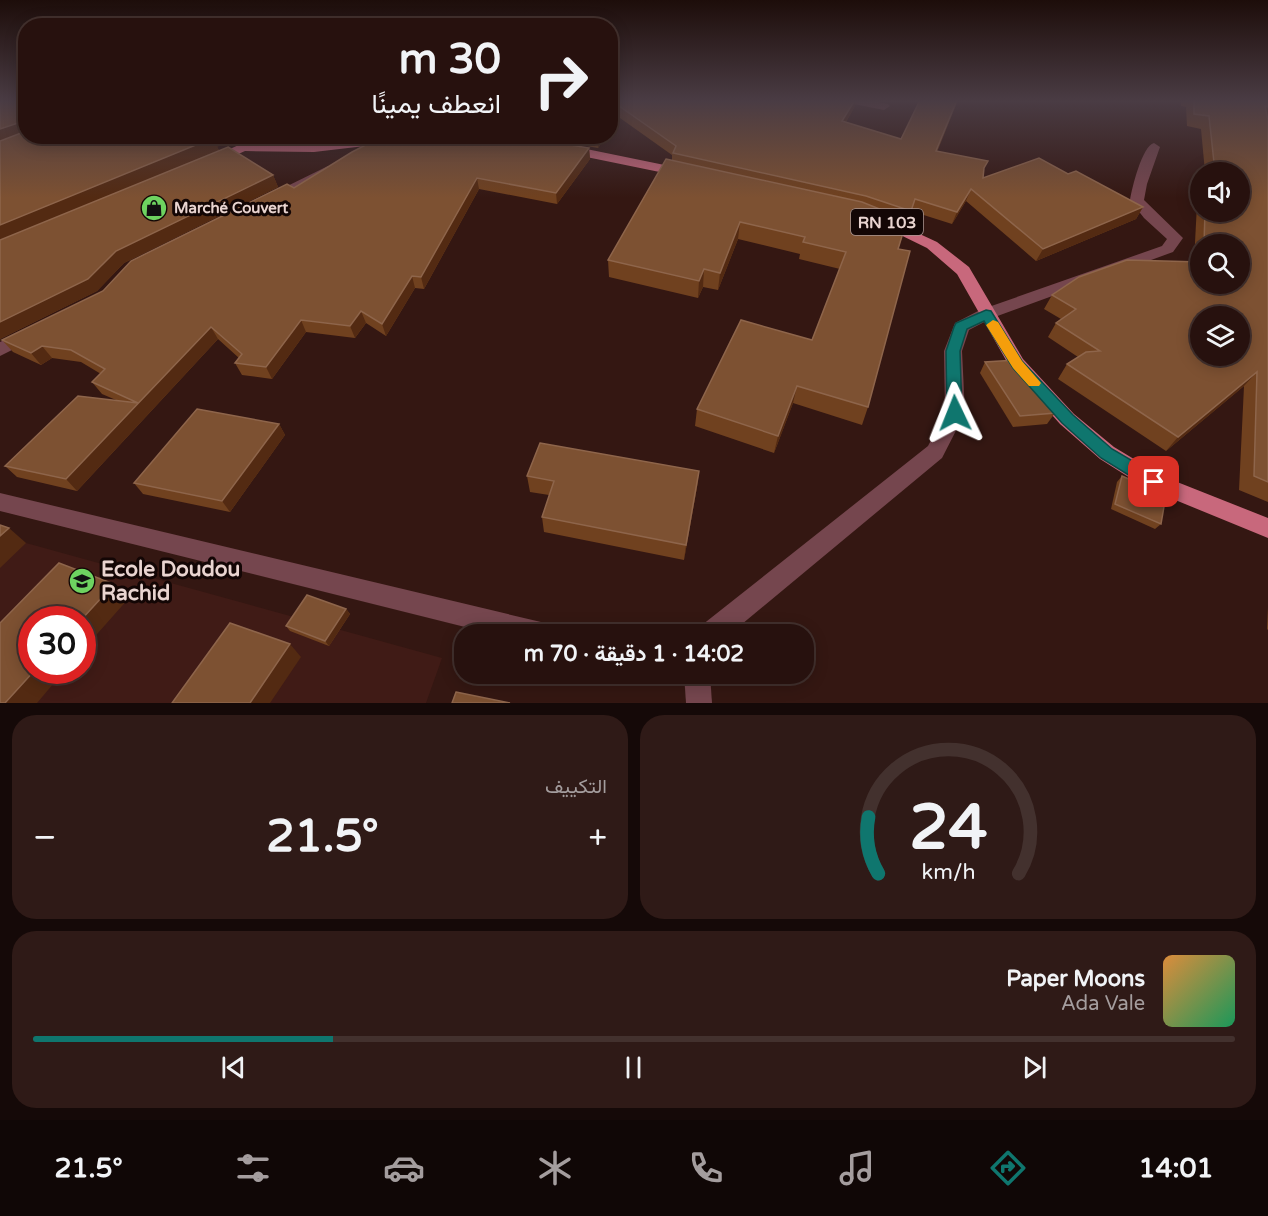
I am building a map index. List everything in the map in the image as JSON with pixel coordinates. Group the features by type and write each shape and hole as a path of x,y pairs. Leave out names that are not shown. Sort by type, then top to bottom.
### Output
{"main road":[{"path":"196,167 243,147 314,148 343,144"},
{"path":"547,146 603,155 704,178"},
{"name":"RN 103","path":"872,218 892,224 932,245 963,271 1017,364 1067,419 1107,453 1154,482 1268,528"}],"street":[{"path":"243,147 250,144"},
{"path":"264,201 380,144"},
{"path":"723,624 935,452 955,413 953,351 961,327 986,314 1168,249 1175,238 1149,215 1137,200 1140,184 1154,147"},
{"path":"0,350 40,330"},
{"path":"0,502 500,624"},
{"path":"698,684 699,703"}],"shaded area":[{"name":"Ecole Doudou Rachid","path":"0,533 26,543 442,658 426,703 0,703"}],"building":[{"path":"657,133 881,133 901,139 904,133 943,133 936,151 988,161 984,168 983,178 1039,158 1068,174 1076,171 1143,207 1043,249 971,189 957,212 915,199 911,211 866,196 673,153 676,146"},
{"path":"1211,133 1268,133 1268,482 1254,476 1257,372 1178,437 1067,364 1086,352 1100,351 1056,323 1076,309 1052,295 1079,277 1127,260 1190,262 1190,294 1250,294 1250,234 1204,234 1205,222 1250,222 1250,162 1214,162"},
{"path":"18,134 18,144 198,144 0,225 0,141"},
{"path":"368,144 564,144 589,148 556,193 477,178 421,277 412,276 382,324 361,311 350,326 301,320 266,367 235,363 242,354 211,327 66,479 5,466 78,396 138,403 92,382 105,369 71,350 42,346 31,353 2,340 103,291 131,261 287,184 294,188"},
{"path":"228,147 273,175 116,251 88,279 0,322 0,240"},
{"path":"666,159 862,202 907,220 898,249 910,251 868,407 797,386 778,436 697,409 741,320 812,340 846,252 803,242 805,237 740,222 720,273 704,269 699,281 608,260"},
{"path":"1016,360 1055,413 1020,416 985,362"},
{"path":"197,409 279,424 222,501 134,483"},
{"path":"540,443 699,471 686,545 542,517 554,481 527,476"},
{"path":"1122,476 1166,495 1161,524 1115,504"},
{"path":"0,525 9,528 0,536"},
{"path":"59,563 114,584 94,606 18,606 18,684 22,684 5,703 0,703 0,623"},
{"path":"307,595 346,609 325,641 286,626"},
{"path":"230,623 290,644 250,703 172,703"},
{"path":"456,692 510,703 452,703"}],"slow traffic":[{"path":"993,325 1017,364 1034,383"}],"place":[{"name":"Marché Couvert","path":"154,208"},
{"name":"Ecole Doudou Rachid","path":"82,581"}],"route":[{"path":"955,413 953,351 961,327 986,314 1017,364 1067,419 1107,453 1154,482"}]}
